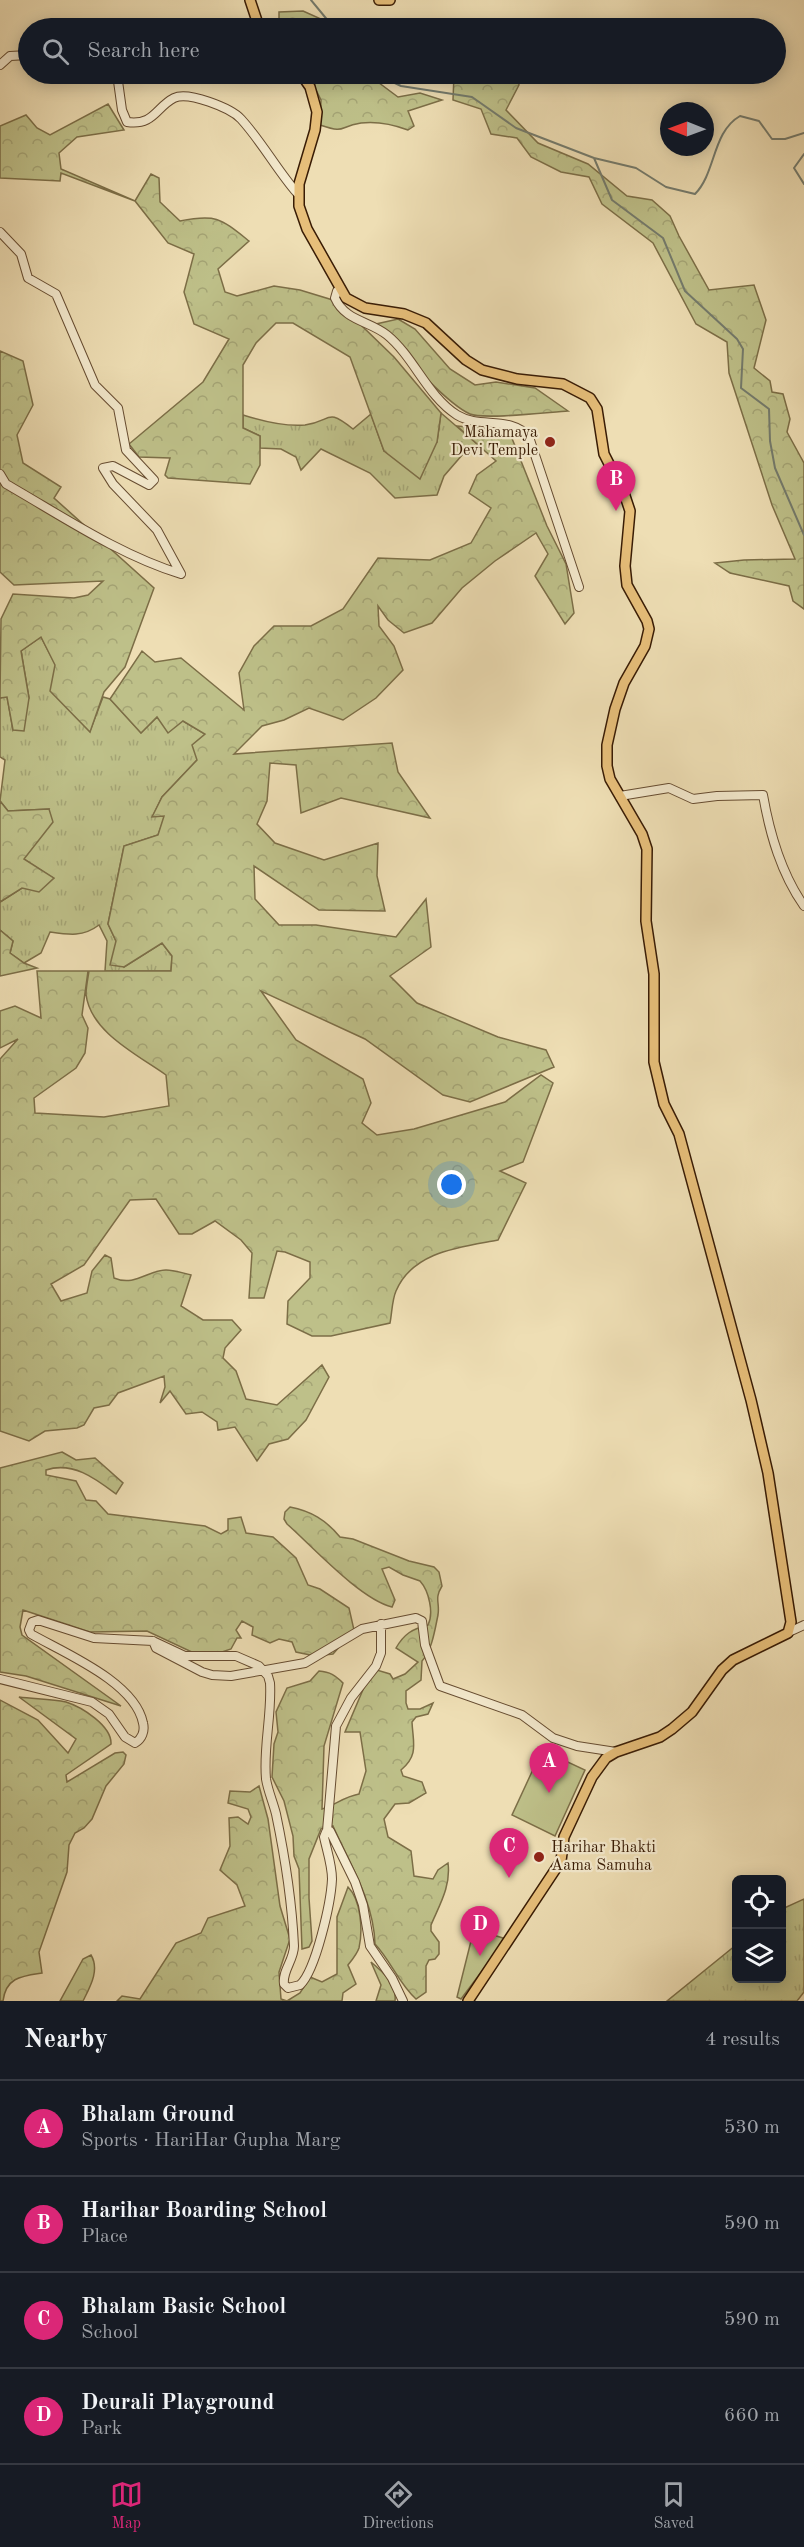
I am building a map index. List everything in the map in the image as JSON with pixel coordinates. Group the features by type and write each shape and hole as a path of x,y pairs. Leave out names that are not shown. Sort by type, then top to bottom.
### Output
{"main road":[{"path":"250,0 256,18"},
{"path":"380,0 390,0"},
{"path":"308,84 317,112 315,130 297,193 299,206 307,229 340,289 354,304 375,311 405,314 426,323 466,360 482,370 517,379 563,384 590,398 597,409 604,454 624,493 630,511 625,566 627,585 649,629 645,646 621,692 607,745 608,774 642,834 647,849 646,921 654,974 654,1062 658,1086 679,1134 751,1400 768,1473 791,1622 789,1632 733,1660 722,1670 692,1712 672,1729 660,1737 616,1752 606,1758 587,1786 564,1837 561,1861 468,2001"}],"street":[{"path":"0,65 10,56 18,56"},
{"path":"118,84 122,110 127,122 138,124 159,112 172,98 185,94 209,102 240,118 281,175 297,193"},
{"path":"0,232 21,255 28,278 56,294 95,385 118,408 126,450 154,480 149,485 113,466 103,468 113,484 157,530 181,574 109,543 6,484 0,474"},
{"path":"340,289 335,298 341,308 358,321 387,335 441,401 455,414 475,422 506,423 516,426 530,437 579,587"},
{"path":"620,796 669,788 693,799 763,795 774,844 786,877 804,906"},
{"path":"153,1641 156,1648 212,1675 231,1676 305,1663 362,1629 406,1618 416,1618 422,1621 425,1645 440,1686 522,1715 553,1738 577,1746 616,1752"},
{"path":"0,1679 92,1702 109,1714 125,1737 135,1743 142,1735 143,1721 125,1693 101,1673 32,1634 29,1627 32,1622 38,1620 94,1638 153,1641 185,1656 236,1656 253,1662 263,1671 269,1680 270,1690 265,1765 288,1878 294,1945 294,1956 283,1981 288,1988 295,1988 305,1980 317,1955 332,1878 324,1837 327,1831 336,1726 351,1698 376,1666 381,1653 381,1624"},
{"path":"789,1632 804,1625"},
{"path":"327,1831 332,1834 355,1882 363,1905 370,1946 392,1978 404,2001"}],"green space":[{"path":"303,11 319,18 279,18 279,12"},
{"path":"313,84 380,84 398,97 420,93 442,100 408,111 414,126 408,130 373,122 342,129 320,125 321,100"},
{"path":"454,84 519,84 506,110 538,143 588,164 627,196 652,200 670,216 709,290 754,285 766,320 754,368 770,381 772,392 783,394 790,419 787,432 804,463 804,609 793,601 789,586 730,573 715,563 795,559 772,505 729,373 727,342 696,324 653,243 602,204 589,177 561,172 531,157 517,138 491,134 481,109 453,100"},
{"path":"108,104 124,130 77,137 59,153 61,169 135,201 61,173 60,181 0,178 0,126 26,115 37,128 50,135"},
{"path":"151,174 159,178 160,202 180,221 202,218 217,220 231,227 249,241 218,269 225,292 237,296 274,286 300,290 336,301 394,357 441,413 437,442 420,479 384,451 350,357 293,323 276,323 256,343 243,365 243,428 260,436 260,465 250,484 168,478 165,475 170,458 139,457 129,444 203,382 229,339 194,324 184,292 194,254 168,243 135,201"},
{"path":"398,319 415,329 450,369 475,385 496,382 535,388 568,411 502,416 470,414 435,387 376,324"},
{"path":"0,351 23,361 33,405 17,435 23,463 61,487 54,498 154,588 125,667 104,692 90,732 50,691 55,665 41,637 21,651 29,698 24,731 13,730 7,697 0,698 1,619 13,594 74,598 88,595 103,581 14,585 0,572"},
{"path":"441,413 484,450 463,454 444,476 437,495 395,498 370,473 321,449 301,470 296,457 281,449 260,448 260,436 243,428 243,415 290,425 305,425 333,417 353,429 371,414 384,451 437,442"},
{"path":"457,426 509,431 547,526 566,564 574,613 565,624 535,576 548,554 536,533 495,561 462,588 432,623 404,633 388,620 378,606 379,626 394,646 403,670 376,698 343,720 309,708 284,720 262,726 234,754 392,743 398,772 430,818 341,798 301,813 296,765 270,763 267,801 257,824 275,843 324,860 378,843 377,876 385,911 319,910 254,866 255,899 279,925 316,925 396,937 426,899 431,947 390,976 417,1003 498,1037 546,1050 554,1067 470,1102 443,1095 365,1039 261,991 296,1040 363,1079 371,1103 362,1123 377,1135 414,1129 505,1102 541,1075 553,1083 523,1162 500,1171 526,1183 498,1240 454,1249 426,1259 414,1267 396,1291 390,1323 331,1336 312,1336 287,1324 288,1301 310,1278 310,1262 277,1251 264,1298 249,1298 252,1253 241,1240 215,1221 192,1234 179,1234 156,1199 130,1200 84,1265 51,1284 61,1301 87,1293 92,1271 105,1255 111,1258 114,1278 122,1280 128,1281 166,1270 191,1275 181,1306 203,1320 232,1320 241,1330 225,1348 223,1358 236,1371 246,1399 277,1405 322,1365 329,1377 306,1420 288,1439 269,1444 257,1461 235,1427 218,1430 217,1422 202,1412 186,1414 170,1391 160,1403 165,1387 164,1376 118,1393 109,1405 94,1408 84,1425 77,1428 45,1431 29,1441 0,1431 0,1059 18,1039 0,1048 0,1011 15,1006 41,1018 37,971 88,971 82,1015 88,1028 85,1053 76,1068 34,1098 35,1113 104,1117 169,1106 166,1075 129,1051 106,1031 89,1008 86,988 89,971 171,971 172,956 162,943 124,967 110,965 116,941 108,924 124,846 158,835 164,816 152,817 162,797 197,760 192,745 205,734 183,721 168,733 157,717 141,733 110,699 142,651 155,662 181,658 244,710 239,673 254,646 274,626 311,626 343,609 378,558 430,560 471,543 491,508 469,493 477,475 496,461"},
{"path":"41,637 90,731 103,697 110,699 141,733 157,717 183,721 205,734 197,760 162,797 153,816 165,816 158,835 124,846 108,924 124,967 162,943 172,956 171,971 105,971 107,941 99,925 87,932 76,934 50,932 41,953 24,963 10,953 13,941 0,930 0,902 22,888 53,878 23,859 49,809 8,811 0,801 5,760 0,757 0,698 7,696 13,730 29,698 21,651"},
{"path":"0,801 8,811 49,809 53,822 24,859 54,878 39,892 22,888 0,902"},
{"path":"0,930 13,941 10,953 24,963 37,968 0,976"},
{"path":"62,1452 76,1460 95,1458 123,1483 116,1494 84,1473 66,1468 46,1470 46,1475 76,1481 86,1500 96,1501 108,1514 205,1526 221,1534 228,1530 228,1519 241,1517 246,1533 273,1537 296,1558 308,1585 320,1589 349,1608 354,1630 333,1654 315,1656 296,1652 292,1642 279,1639 270,1643 252,1635 253,1627 242,1621 236,1630 241,1638 237,1638 231,1649 213,1655 196,1654 147,1631 90,1632 23,1610 20,1627 22,1635 121,1706 26,1676 0,1672 0,1468"},
{"path":"290,1507 318,1517 340,1537 353,1539 409,1561 434,1567 439,1572 442,1586 438,1594 438,1615 433,1640 422,1661 421,1680 406,1691 408,1709 420,1709 433,1703 428,1714 416,1717 412,1722 413,1754 401,1770 403,1776 422,1782 426,1793 409,1803 395,1804 384,1819 388,1837 411,1851 414,1876 433,1879 438,1870 448,1863 446,1887 431,1925 431,1931 439,1942 439,1954 435,1959 429,1960 426,1966 426,1992 416,1999 375,1944 374,1928 366,1898 333,1826 321,1829 309,1859 312,1941 309,1947 302,1949 299,1869 294,1856 293,1836 284,1801 272,1777 274,1744 278,1732 276,1712 287,1688 310,1681 319,1671 323,1671 332,1674 343,1683 324,1746 322,1809 359,1794 366,1771 360,1732 345,1732 365,1685 377,1670 390,1674 393,1679 405,1674 418,1662 396,1648 409,1633 428,1625 431,1614 428,1596 420,1581 389,1567 382,1569 395,1600 392,1607 366,1594 337,1571 287,1524 284,1519 285,1512"},
{"path":"19,1697 66,1702 88,1713 107,1731 111,1744 66,1775 67,1782 115,1753 123,1752 126,1755 124,1764 106,1786 92,1819 84,1828 75,1833 69,1845 67,1872 39,1952 42,1973 28,1975 11,1982 3,2001 0,2001 0,1700 38,1720 68,1753 76,1739"},
{"path":"542,1750 585,1770 555,1836 512,1815"},
{"path":"259,1786 268,1819 280,1906 290,1939 279,1972 281,1999 287,2001 117,2001 122,1996 140,1999 176,1943 201,1933 208,1918 245,1906 237,1885 220,1870 230,1846 229,1818 238,1817 248,1824 251,1817 248,1809 228,1803 230,1791 250,1792"},
{"path":"348,1887 356,1899 361,1924 359,1948 348,1965 356,1984 343,1993 342,2001 287,2001 300,1993 310,1977 322,1982 337,1974 337,1917"},
{"path":"804,1899 804,1992 797,2001 667,2001 732,1948 732,1983 786,1983 786,1907"},
{"path":"474,1929 506,1939 461,1999 457,1997"},
{"path":"91,1955 95,1967 91,1984 83,2001 60,2001 83,1959"},
{"path":"371,1962 391,1984 395,2001 376,2001 381,1985"}],"waterway":[{"path":"311,0 326,18"},
{"path":"397,84 472,97 516,128 594,158 612,200 663,238 685,291 737,339 743,349 741,388 769,409 770,441 775,468 804,535"},
{"path":"594,158 636,168 666,187 695,194 707,175 724,132 740,116 759,121 772,139 785,139 804,133"},
{"path":"804,154 794,168 804,184"}],"place":[{"name":"Mahamaya Devi Temple","path":"550,442"},
{"name":"Harihar Boarding School","path":"616,511"},
{"name":"Bhalam Ground","path":"549,1793"},
{"name":"Harihar Bhakti Aama Samuha","path":"539,1857"},
{"name":"Bhalam Basic School","path":"509,1878"},
{"name":"Deurali Playground","path":"480,1956"}]}
